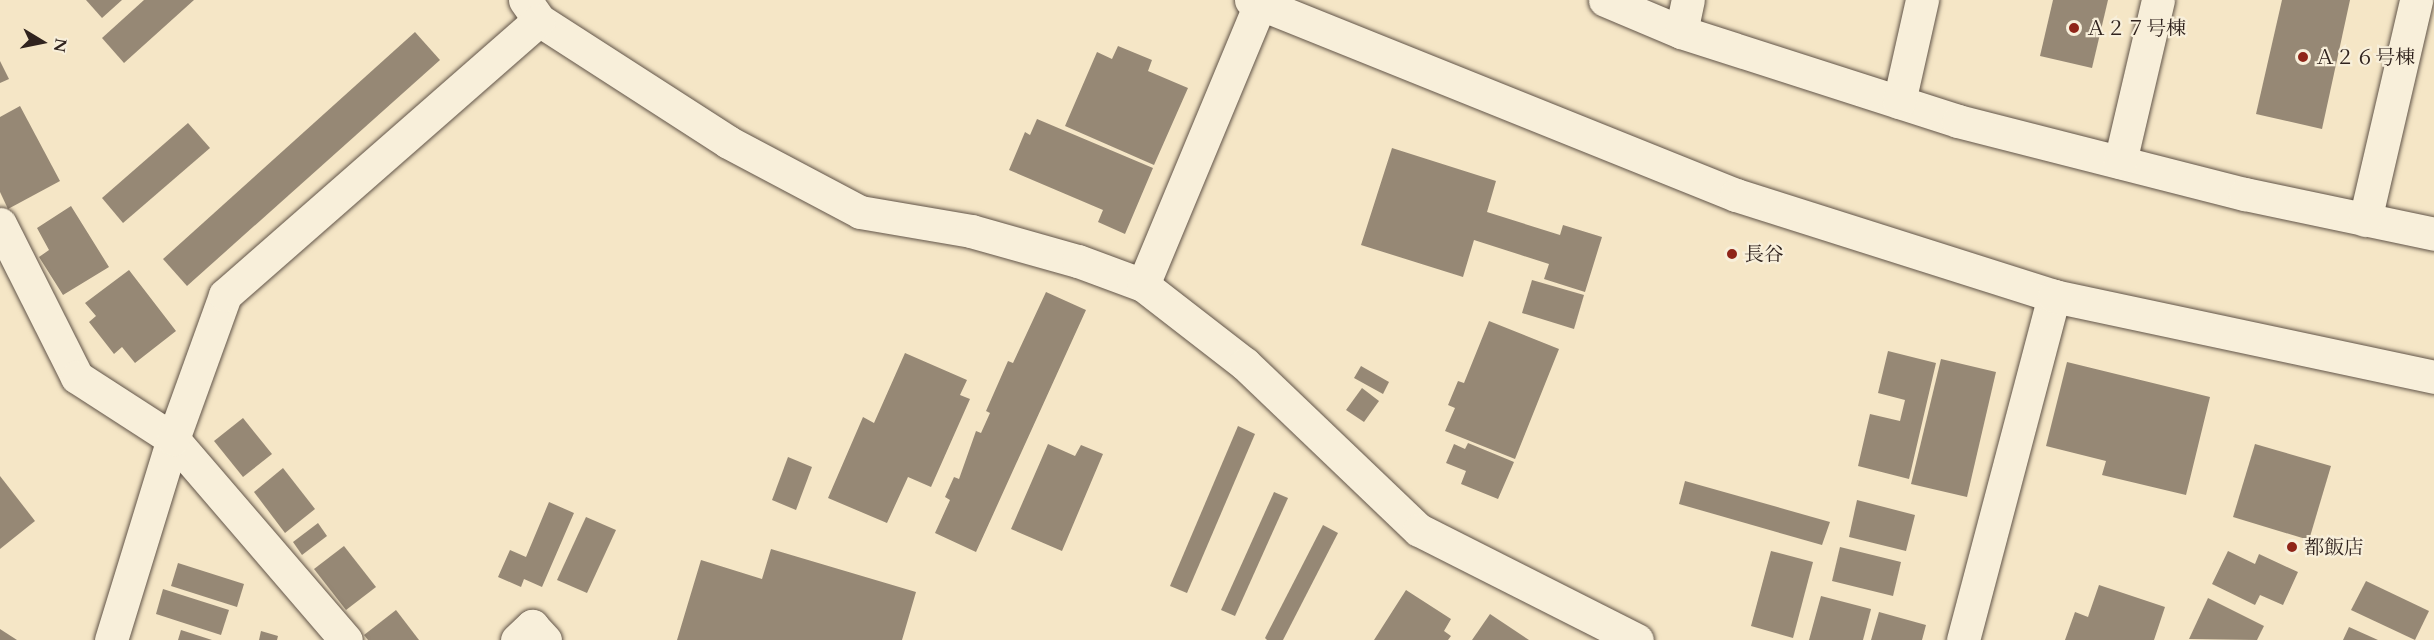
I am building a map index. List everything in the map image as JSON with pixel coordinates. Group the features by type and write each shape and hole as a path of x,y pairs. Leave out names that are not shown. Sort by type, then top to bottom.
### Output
{"street":[{"path":"1605,0 1682,32 1958,121 2120,162 2434,234"},
{"path":"1682,32 1688,0"},
{"path":"1899,102 1922,0"},
{"path":"2120,162 2158,0"},
{"path":"2365,220 2416,0"},
{"path":"1143,285 1255,2 1736,195 2054,296 2434,377"},
{"path":"111,640 173,439 225,295 532,10 728,142 860,212 971,231 1078,261 1143,285 1245,364 1419,530 1637,640"},
{"path":"0,224 77,377 173,439 346,640"},
{"path":"1963,640 2054,296"},
{"path":"517,640 532,626 545,640"}],"building":[{"path":"86,0 122,0 102,18"},
{"path":"144,0 194,0 124,63 102,38"},
{"name":"Ａ２７号棟","path":"2053,0 2108,0 2092,68 2040,56"},
{"name":"Ａ２６号棟","path":"2282,0 2350,0 2322,129 2256,114"},
{"path":"415,32 440,60 187,286 163,259"},
{"path":"1118,46 1152,60 1148,71 1188,88 1154,165 1065,126 1097,52 1112,59"},
{"path":"0,61 9,79 0,83"},
{"path":"20,106 60,181 8,209 0,192 0,117"},
{"path":"1037,119 1153,168 1125,234 1098,222 1103,210 1009,170 1025,132 1030,135"},
{"path":"188,123 210,148 123,223 102,198"},
{"path":"1392,148 1496,181 1487,212 1560,235 1563,225 1602,237 1585,292 1544,279 1549,264 1474,240 1463,277 1361,245"},
{"path":"71,206 109,267 63,295 39,257 49,250 37,228"},
{"path":"129,270 176,331 135,363 122,347 114,354 89,322 96,316 85,303"},
{"path":"1532,280 1584,295 1574,329 1522,313"},
{"path":"1046,292 1086,310 976,552 935,533 950,500 945,497 954,477 959,479 976,431 981,433 990,413 986,411 1008,361 1013,363"},
{"path":"1489,321 1559,349 1515,459 1445,431 1455,408 1448,405 1458,381 1464,383"},
{"path":"1888,351 1936,363 1909,479 1858,466 1870,414 1900,421 1905,400 1878,393"},
{"path":"905,353 967,380 960,395 970,399 931,487 908,477 887,523 828,498 863,417 874,423"},
{"path":"1941,359 1996,372 1967,497 1911,484"},
{"path":"2067,362 2210,397 2186,495 2102,475 2106,461 2046,446"},
{"path":"1361,366 1389,382 1383,394 1354,378"},
{"path":"1362,388 1379,401 1364,422 1346,410"},
{"path":"243,418 272,454 243,477 214,441"},
{"path":"1238,426 1255,434 1187,593 1170,586"},
{"path":"1468,443 1514,462 1498,499 1461,484 1466,471 1446,463 1454,444 1465,449"},
{"path":"1048,444 1075,456 1081,445 1103,454 1062,551 1011,529"},
{"path":"2255,444 2331,466 2309,540 2233,517"},
{"path":"788,457 812,467 796,510 772,500"},
{"path":"283,468 315,509 285,533 254,492"},
{"path":"0,476 35,521 0,549"},
{"path":"1685,481 1830,522 1822,545 1679,504"},
{"path":"1274,492 1288,498 1235,616 1221,610"},
{"path":"1857,500 1915,515 1906,551 1849,537"},
{"path":"549,502 574,513 542,587 524,579 521,587 498,577 510,550 526,557"},
{"path":"586,517 616,530 587,593 557,580"},
{"path":"318,523 327,536 302,555 293,542"},
{"path":"1323,525 1338,533 1283,640 1267,640 1265,638"},
{"path":"344,546 376,587 346,610 314,569"},
{"path":"1840,547 1901,562 1893,596 1832,581"},
{"path":"771,549 916,592 902,640 677,640 701,560 762,579"},
{"path":"1771,551 1813,562 1793,638 1751,626"},
{"path":"2228,551 2255,564 2259,554 2298,572 2283,605 2260,595 2255,605 2212,584"},
{"path":"178,563 244,584 237,607 171,586"},
{"path":"2366,581 2429,611 2415,640 2351,610"},
{"path":"2099,585 2165,607 2154,640 2065,640 2075,612 2088,617"},
{"path":"163,589 229,610 221,635 156,614"},
{"path":"1406,590 1451,619 1444,631 1451,636 1448,640 1374,640"},
{"path":"1821,596 1871,609 1863,640 1809,640"},
{"path":"2208,598 2264,626 2257,640 2189,639"},
{"path":"396,610 419,640 368,640 364,635"},
{"path":"1879,612 1926,625 1922,640 1871,640"},
{"path":"1490,614 1529,640 1472,640"},
{"path":"2349,627 2378,640 2343,640"},
{"path":"0,629 17,640 0,640"},
{"path":"181,630 212,640 178,640"},
{"path":"261,631 278,636 277,640 259,640"}],"place":[{"name":"Ａ２７号棟","path":"2074,28"},
{"name":"Ａ２６号棟","path":"2303,57"},
{"name":"長谷","path":"1732,254"},
{"name":"都飯店","path":"2292,547"}]}
